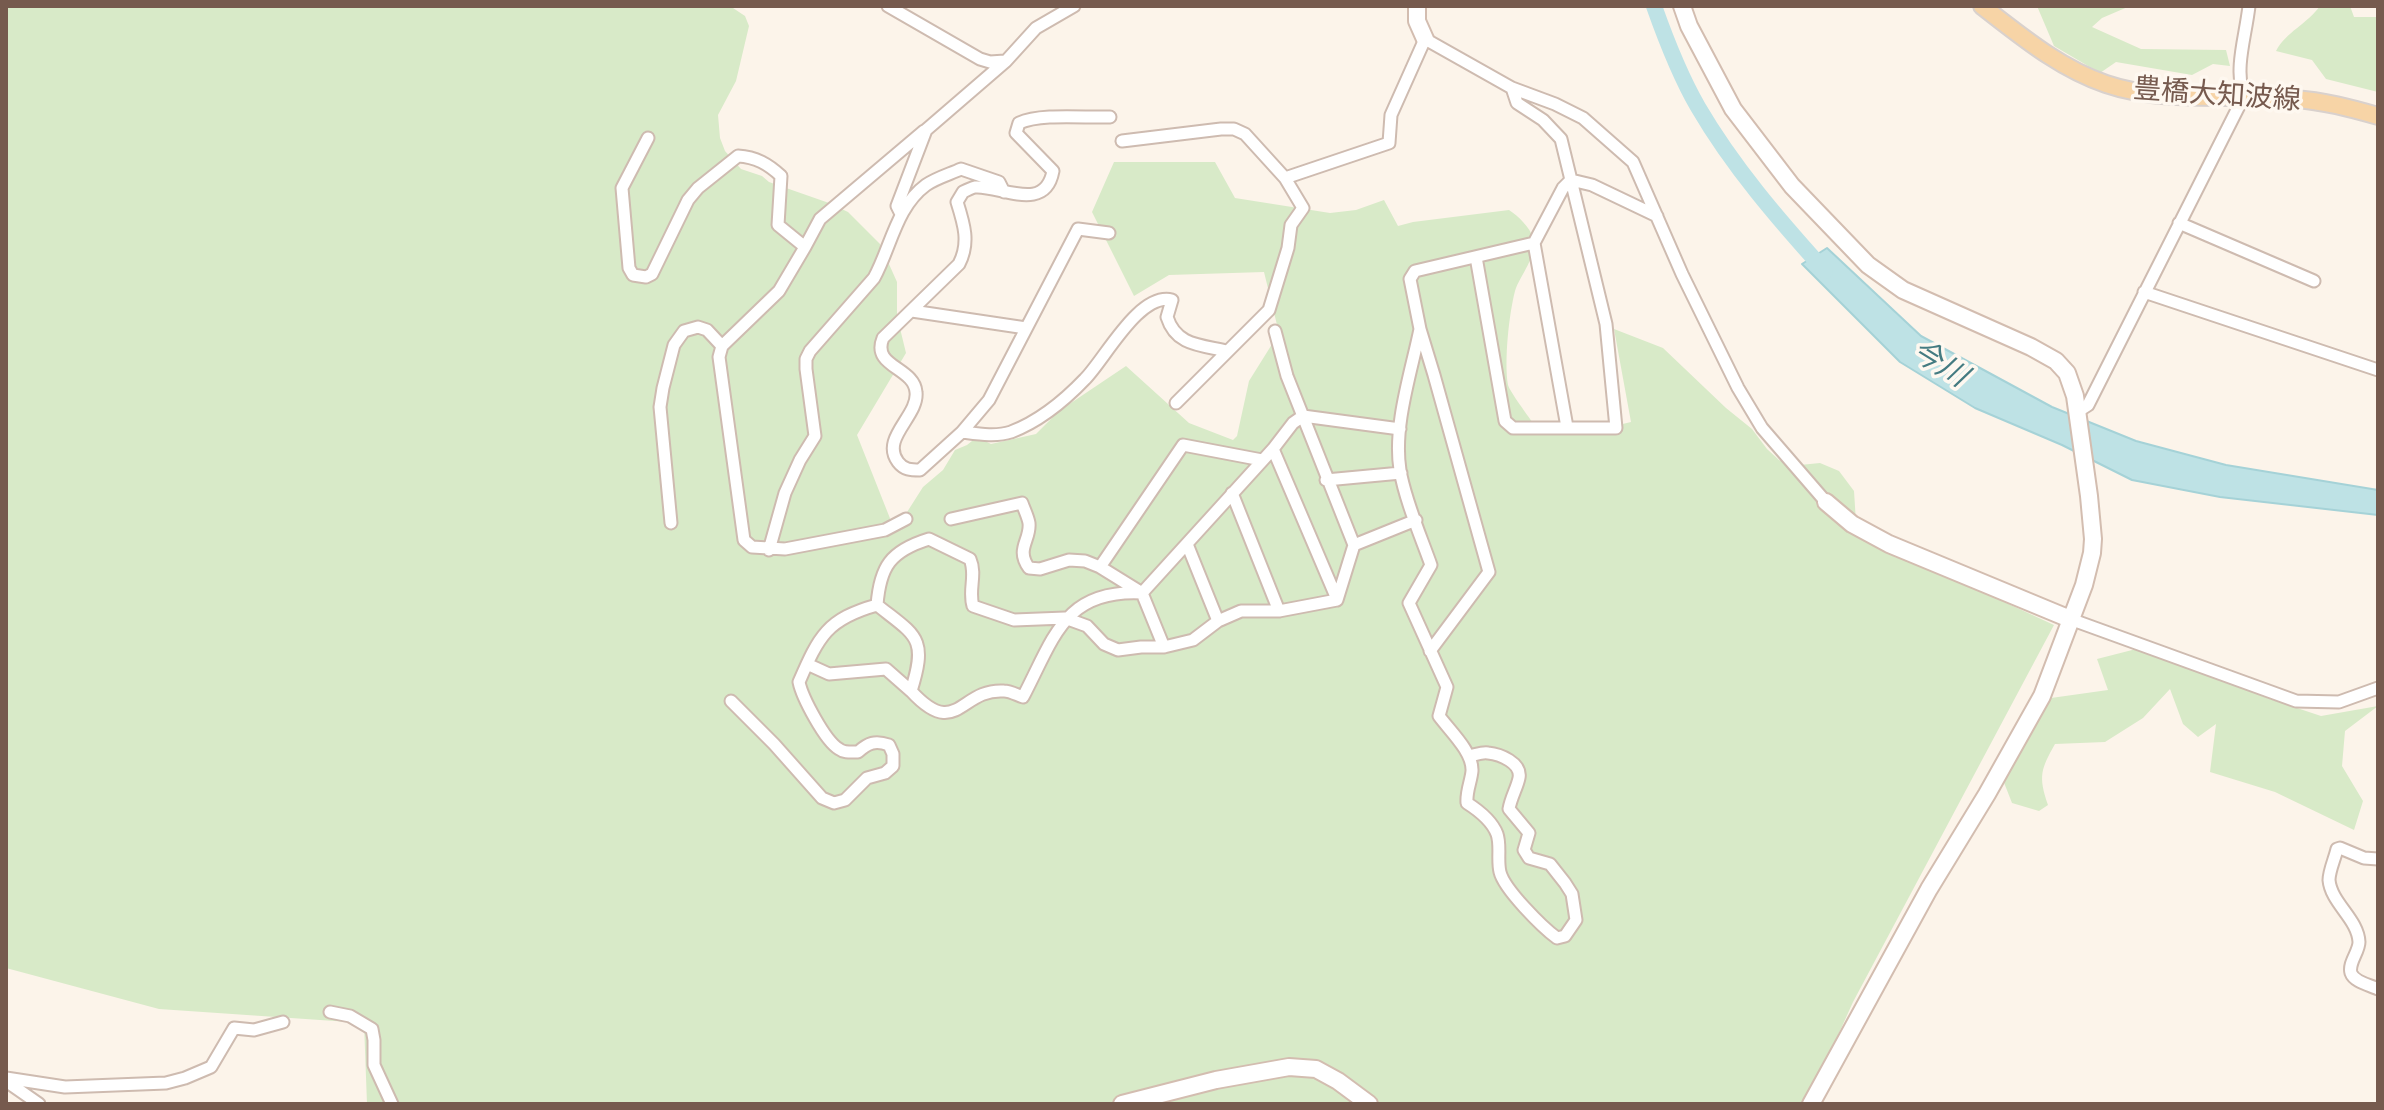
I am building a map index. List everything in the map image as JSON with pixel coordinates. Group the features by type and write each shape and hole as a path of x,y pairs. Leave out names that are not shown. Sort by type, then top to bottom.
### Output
{"main road":[{"name":"豊橋大知波線","path":"1982,6 2039,51 2105,84 2156,93 2308,101 2340,105 2378,116"}],"street":[{"path":"888,6 980,59 1006,61"},
{"path":"906,519 885,530 851,538 769,550 752,547 744,540 720,374 722,346 779,291 820,219 1006,61 1036,28 1074,6"},
{"path":"1417,6 1417,21 1425,39 1512,88 1583,118 1633,162 1682,274 1738,388 1762,428 1826,502 1852,524 1889,544 2070,619 2296,701 2339,702 2378,688"},
{"path":"1682,6 1689,26 1733,109 1812,208 1868,265 1903,290 2031,347 2056,361 2067,373 2072,382 2077,412 2093,539 2084,585 2042,696 1929,889 1811,1104"},
{"path":"2077,412 2088,405 2243,98 2239,58 2249,6"},
{"path":"1285,178 1389,143 1391,115 1425,39"},
{"path":"1476,257 1505,421 1513,428 1616,428 1606,324 1561,139 1543,120 1517,103 1512,88"},
{"path":"1109,233 1078,229 989,400 962,432 920,470 902,467 895,459 893,449 895,439 915,402 916,392 913,381 886,361 879,347 883,338 959,264 965,252 966,228 957,202 963,192 975,187 1025,196 1035,194 1048,184 1053,175 1049,166 1016,133 1019,123 1054,118 1110,117"},
{"path":"1122,141 1234,129 1245,134 1285,178 1303,208 1291,225 1288,248 1269,310 1176,403"},
{"path":"901,214 897,206 926,130"},
{"path":"648,138 622,188 629,268 633,275 646,277 652,274 688,200 698,188 738,156 769,165 781,176 778,225 805,247"},
{"path":"769,550 785,493 815,436 806,359 810,351 874,278 901,214 914,196 929,183 961,169 999,182 1004,192"},
{"path":"1571,180 1592,185 1657,216"},
{"path":"1567,427 1534,243 1563,188 1571,180"},
{"path":"2179,223 2314,281"},
{"path":"1430,651 1489,572 1420,329 1410,279 1415,271 1534,243"},
{"path":"2144,292 2378,370"},
{"path":"962,432 989,435 1009,433 1051,411 1089,376 1118,335 1136,316 1158,300 1172,300 1167,317 1177,336 1185,341 1227,351"},
{"path":"912,311 1026,328"},
{"path":"671,523 660,407 674,345 684,331 698,327 707,330 722,346"},
{"path":"1420,329 1400,429 1401,473 1431,565 1409,603 1447,687 1439,716 1469,756 1472,766 1467,803 1482,813 1497,834 1500,875 1524,908 1549,932 1557,938 1565,936 1576,920 1572,894 1550,864 1529,858 1524,850 1529,833 1509,809 1519,778 1518,770 1509,759 1487,752 1469,756"},
{"path":"1275,331 1280,356 1354,545 1337,600"},
{"path":"1142,593 1293,423 1303,416 1400,429"},
{"path":"1100,567 1183,445 1262,460"},
{"path":"1273,449 1337,600"},
{"path":"1326,480 1401,473"},
{"path":"1232,493 1279,611"},
{"path":"951,519 1022,503 1030,524 1023,547 1023,560 1029,568 1040,569 1069,560 1085,561 1100,567 1142,593 1164,647"},
{"path":"1354,545 1416,520"},
{"path":"877,605 879,583 886,565 917,543 929,539 970,559 974,567 970,597 973,606 1014,620 1065,618 1087,626 1104,644 1118,650 1164,647 1193,640 1218,621 1241,611 1279,611 1337,600"},
{"path":"1187,544 1218,621"},
{"path":"807,664 829,674 886,669 926,707 941,713 957,710 981,695 1003,691 1023,697 1065,618 1095,597 1142,593"},
{"path":"731,701 822,798 834,803 845,800 867,778 885,773 893,766 893,754 889,745 880,741 868,743 858,752 842,752 834,745 801,693 799,682 827,629 839,619 877,605"},
{"path":"877,605 913,632 919,653 919,668 911,691"},
{"path":"2378,859 2356,855 2344,848 2337,849 2329,878 2332,898 2356,932 2359,942 2351,967 2352,974 2378,989"},
{"path":"330,1012 350,1016 372,1029 374,1065 392,1104"},
{"path":"6,1080 65,1087 166,1083 211,1067 234,1028 254,1030 283,1022"},
{"path":"1122,1104 1216,1080 1289,1067 1316,1069 1369,1104"},
{"path":"6,1080 39,1104"}],"green space":[{"path":"6,6 730,6 745,16 749,26 736,81 718,115 720,138 725,151 741,169 848,212 880,244 897,282 897,316 906,353 857,435 895,531 923,487 943,470 955,450 977,437 991,444 1036,434 1059,411 1126,366 1189,423 1233,440 1237,436 1249,381 1279,333 1264,272 1169,275 1134,296 1092,212 1114,162 1215,162 1235,198 1330,213 1356,210 1384,200 1398,226 1509,210 1526,226 1534,245 1513,301 1507,351 1508,385 1535,426 1610,427 1631,422 1614,329 1663,348 1752,429 1779,460 1790,466 1820,463 1839,471 1854,491 1856,522 1875,543 1895,557 1922,564 2054,625 1853,1002 1807,1104 367,1104 364,1023 159,1009 6,968"},
{"path":"2037,6 2130,6 2102,18 2092,27 2141,49 2226,50 2230,66 2213,64 2192,75 2116,62 2100,73 2054,46"},
{"path":"2320,6 2350,6 2354,17 2378,17 2378,92 2326,79 2312,60 2276,51 2285,38"},
{"path":"2140,648 2321,716 2378,706 2345,731 2342,766 2363,801 2354,830 2275,792 2210,772 2216,724 2198,737 2183,724 2170,689 2143,718 2105,742 2055,744 2042,773 2048,805 2039,811 2012,803 2003,780 2051,698 2108,690 2097,659"}],"water":[{"path":"1827,248 1921,336 2052,407 2136,441 2226,465 2378,490 2378,515 2220,497 2132,480 2062,445 1975,408 1900,362 1802,264"}],"waterway":[{"name":"今川","path":"1654,6 1691,95 1726,151 1825,271"}]}
